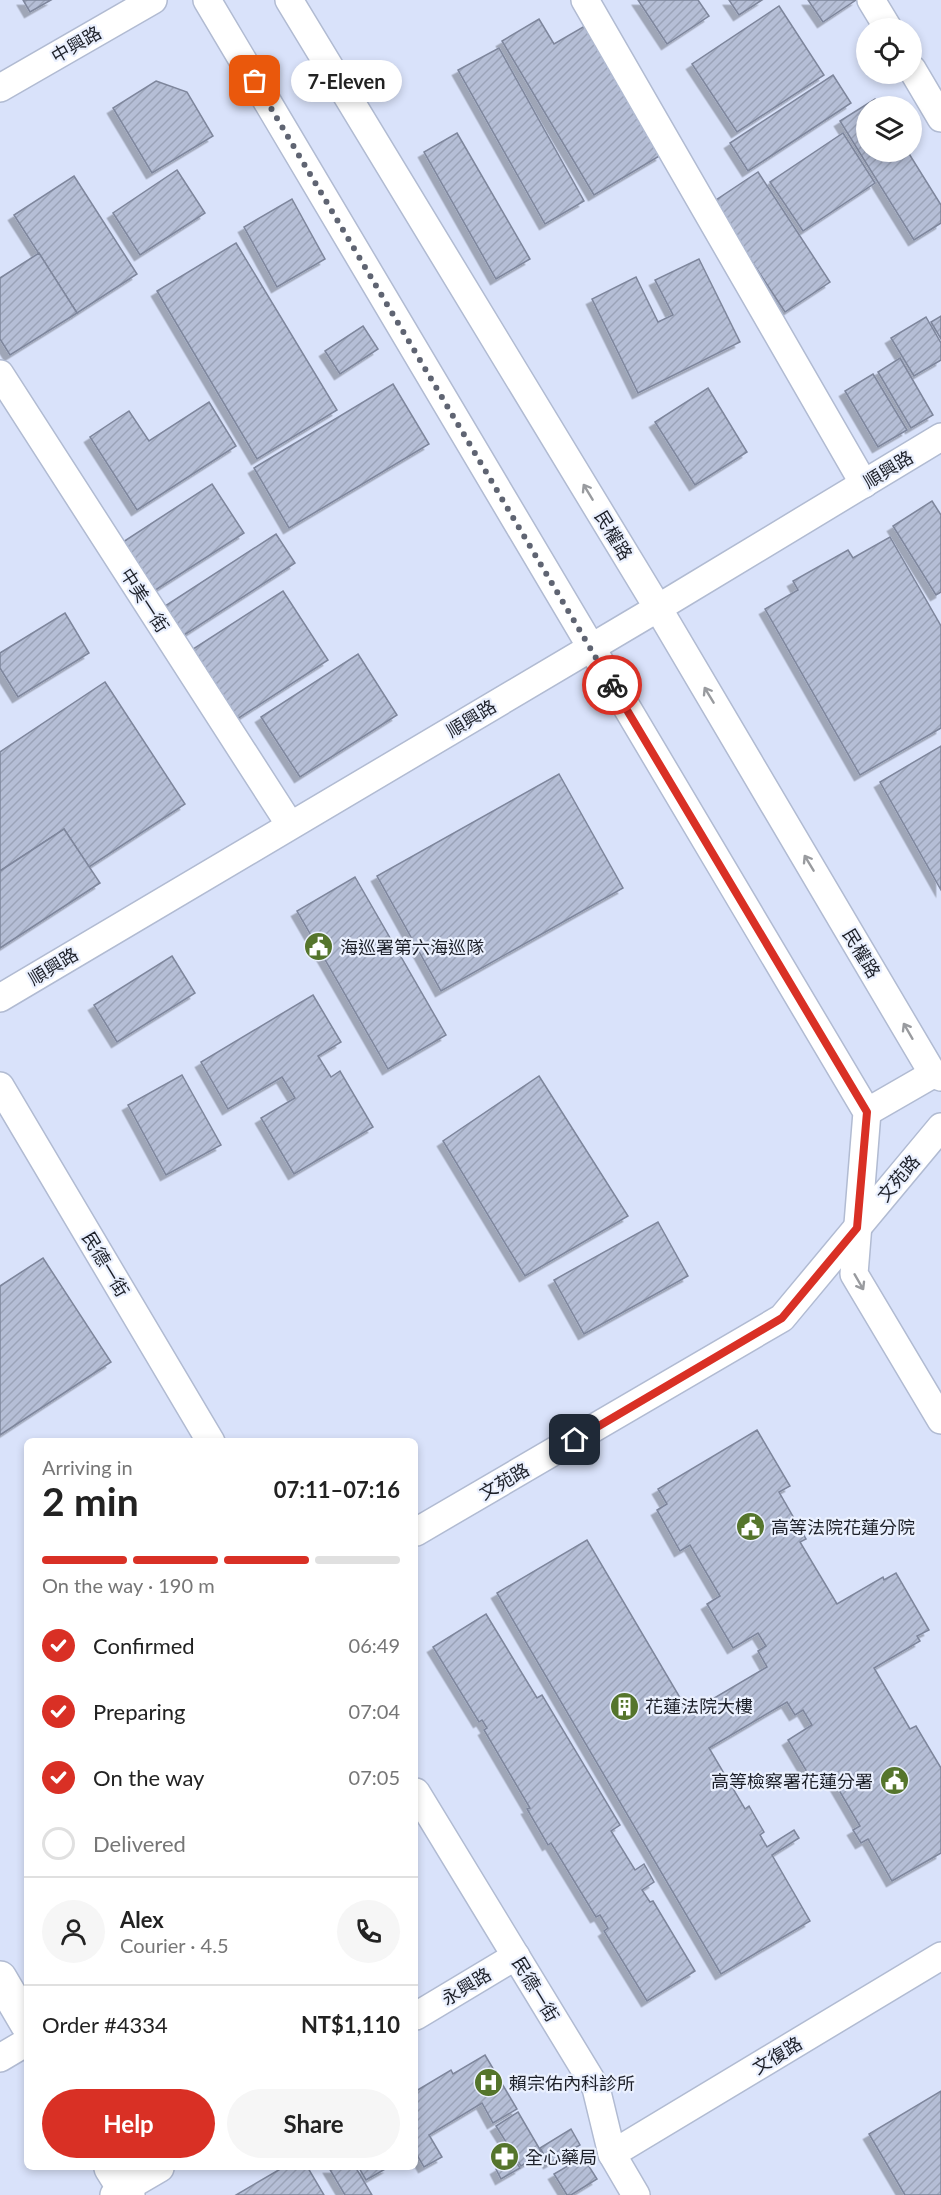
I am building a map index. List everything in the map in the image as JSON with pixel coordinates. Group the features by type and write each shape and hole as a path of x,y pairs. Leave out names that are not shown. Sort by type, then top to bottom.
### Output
{"street":[{"name":"中興路","path":"0,88 153,0"},
{"path":"207,0 867,1112 854,1274 941,1420"},
{"name":"民權路","path":"289,0 658,608 937,1075 867,1112"},
{"path":"585,0 864,484"},
{"path":"871,0 882,18"},
{"path":"921,84 941,118"},
{"name":"中美一街","path":"0,374 290,825"},
{"name":"順興路","path":"0,998 658,608 941,437"},
{"name":"民德一街","path":"0,1086 209,1438"},
{"name":"文苑路","path":"418,1531 782,1318 941,1126"},
{"name":"民德一街","path":"418,1800 596,2088 612,2154 636,2195"},
{"name":"永興路","path":"418,2015 516,1956"},
{"name":"文復路","path":"612,2154 941,1956"},
{"path":"0,1978 24,2019"},
{"path":"0,2058 24,2044"},
{"path":"119,2187 156,2170"}],"building":[{"path":"23,0 51,0 30,12"},
{"path":"638,0 698,0 709,16 667,44"},
{"path":"729,0 762,0 739,15"},
{"path":"808,0 856,0 823,22"},
{"path":"779,6 824,75 737,132 692,64"},
{"path":"539,19 554,44 590,23 661,155 594,195 502,41"},
{"path":"499,48 584,201 545,224 458,70"},
{"path":"833,75 851,103 748,171 730,143"},
{"path":"156,81 187,92 213,136 152,173 113,108"},
{"path":"856,111 856,147 840,121"},
{"path":"457,133 530,259 496,279 424,152"},
{"path":"843,133 856,153 856,162 862,162 875,183 803,231 770,182"},
{"path":"865,162 914,162 941,205 941,223 914,240"},
{"path":"177,170 205,213 140,255 113,213"},
{"path":"758,172 830,282 785,312 713,202"},
{"path":"74,176 137,274 77,313 14,215"},
{"path":"292,199 325,259 277,287 244,227"},
{"path":"236,243 337,410 257,459 157,291"},
{"path":"39,253 77,313 10,355 0,339 0,278"},
{"path":"699,259 740,342 638,393 592,299 636,277 658,322 673,315 655,280"},
{"path":"941,316 941,339 931,322"},
{"path":"926,317 941,343 941,360 914,376 891,338"},
{"path":"363,326 378,349 340,374 325,351"},
{"path":"900,358 933,415 911,428 878,372"},
{"path":"873,374 907,430 878,447 845,391"},
{"path":"393,384 429,444 289,528 254,468"},
{"path":"708,388 747,452 695,485 655,422"},
{"path":"209,402 236,446 137,510 90,437 129,411 149,441"},
{"path":"212,484 244,533 154,591 123,542"},
{"path":"932,501 941,515 941,592 936,595 893,526"},
{"path":"276,534 295,563 178,639 159,610"},
{"path":"890,537 941,626 941,728 860,775 765,609 798,590 793,581 848,550 853,558"},
{"path":"283,591 328,660 231,723 187,653"},
{"path":"65,613 89,653 18,697 0,668 0,653"},
{"path":"358,654 397,715 300,777 261,717"},
{"path":"105,682 185,804 89,867 64,829 0,871 0,752"},
{"path":"941,746 941,890 880,782"},
{"path":"559,774 623,888 441,991 377,876"},
{"path":"64,829 100,883 0,948 0,871"},
{"path":"355,877 446,1035 388,1069 297,911"},
{"path":"172,956 195,993 117,1042 94,1005"},
{"path":"313,995 341,1042 318,1056 331,1077 340,1071 373,1127 294,1174 261,1118 295,1098 282,1077 228,1109 201,1062"},
{"path":"182,1075 221,1145 166,1175 128,1105"},
{"path":"539,1076 628,1216 525,1276 443,1141"},
{"path":"658,1222 688,1276 584,1334 554,1280"},
{"path":"43,1258 111,1362 0,1435 0,1286"},
{"name":"花蓮法院大樓","path":"757,1430 790,1486 779,1492 806,1539 800,1542 837,1604 883,1577 884,1580 896,1573 929,1630 917,1636 920,1641 874,1668 910,1729 916,1726 941,1768 941,1853 892,1881 868,1839 861,1843 853,1830 860,1826 829,1773 813,1782 788,1740 812,1725 803,1710 795,1715 787,1702 709,1748 745,1809 749,1806 764,1832 760,1835 767,1847 794,1830 799,1838 772,1855 810,1921 721,1974 497,1593 587,1540 689,1713 767,1667 758,1651 766,1646 758,1633 733,1648 707,1604 720,1596 690,1545 680,1551 657,1510 667,1504 658,1489"},
{"path":"486,1614 537,1698 542,1695 620,1825 611,1831 635,1870 644,1864 654,1882 642,1890 650,1902 653,1901 695,1971 647,2001 604,1931 608,1928 600,1915 596,1917 551,1843 548,1845 527,1809 530,1808 484,1730 487,1728 482,1720 479,1722 433,1647"},
{"path":"485,2055 517,2109 493,2123 482,2103 429,2135 442,2157 424,2167 418,2156 418,2090 451,2070 453,2074"},
{"path":"941,2091 941,2195 905,2195 869,2134"},
{"path":"518,2112 542,2153 521,2166 496,2126"},
{"path":"571,2129 580,2145 549,2163 540,2148"},
{"path":"583,2157 597,2179 571,2195 567,2195 554,2174"},
{"path":"514,2158 520,2168 501,2179 496,2169"},
{"path":"279,2170 309,2170 324,2195 236,2195"},
{"path":"330,2170 357,2170 372,2195 345,2195"},
{"path":"360,2170 384,2170 366,2180"}],"way so far":[{"path":"255,81 612,685"}],"place":[{"name":"7-Eleven","path":"255,81"},
{"name":"海巡署第六海巡隊","path":"319,947"},
{"name":"高等法院花蓮分院","path":"750,1527"},
{"name":"花蓮法院大樓","path":"624,1706"},
{"name":"高等檢察署花蓮分署","path":"894,1781"},
{"name":"賴宗佑內科診所","path":"488,2083"},
{"name":"全心藥局","path":"504,2157"}],"route":[{"path":"575,1440 782,1318 857,1228 867,1112 612,685"}]}
